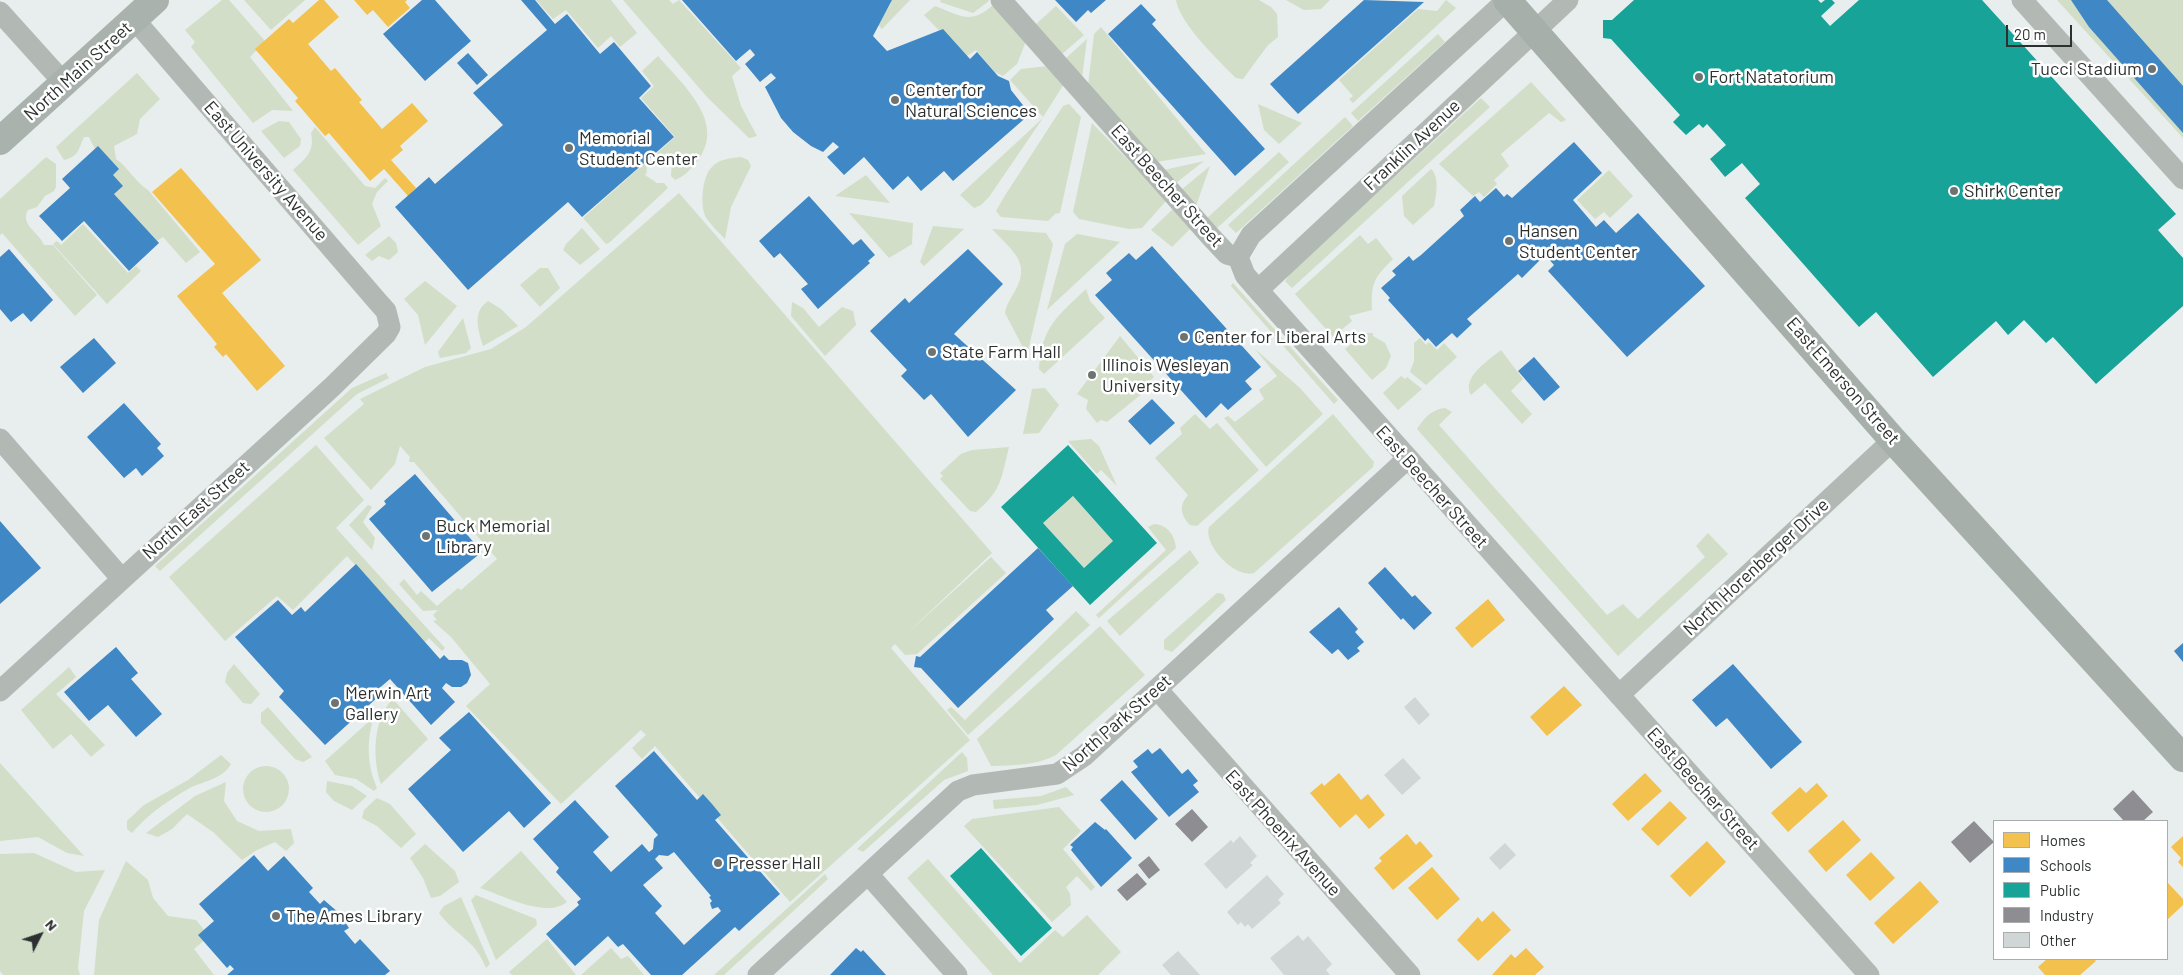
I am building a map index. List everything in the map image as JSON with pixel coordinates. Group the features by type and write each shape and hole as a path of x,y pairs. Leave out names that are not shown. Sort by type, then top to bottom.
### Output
{"main road":[{"name":"North Main Street","path":"0,141 156,0"},
{"name":"East Emerson Street","path":"1507,0 1893,440 2183,758"}],"street":[{"name":"East Beecher Street","path":"1001,0 1211,237 1227,254 1238,257 1245,275 1258,290 1869,975"},
{"path":"1238,257 1251,235 1507,0"},
{"name":"Franklin Avenue","path":"1258,290 1568,0"},
{"path":"2022,0 2183,179"},
{"path":"0,12 64,83"},
{"name":"East University Avenue","path":"134,19 386,311 390,327"},
{"name":"North East Street","path":"0,691 121,578 332,387 386,334 390,327"},
{"path":"0,439 121,578"},
{"name":"North Horenberger Drive","path":"1619,695 1893,440"},
{"name":"North Park Street","path":"758,975 958,791 974,785 1038,778 1057,774 1068,768 1157,689 1407,459"},
{"name":"East Phoenix Avenue","path":"1157,689 1410,975"},
{"path":"868,874 957,975"}],"green space":[{"path":"222,0 229,0 265,41 250,57 293,111 272,110 253,123 191,47 195,42 185,30"},
{"path":"244,0 305,0 271,30"},
{"path":"536,0 611,0 637,33 620,47 611,36 598,48 566,10 553,19"},
{"path":"623,0 669,0 673,4 679,0 741,68 732,76 741,106 757,136 749,138 708,98"},
{"path":"889,0 910,0 882,29 878,25 891,3"},
{"path":"941,0 989,1 973,13 940,2"},
{"path":"1176,0 1259,0 1271,7 1277,14 1278,37 1268,45 1243,79 1236,78 1210,52 1192,30 1179,10"},
{"path":"1286,0 1330,0 1321,9 1304,10"},
{"path":"1446,0 1456,8 1353,103 1349,99 1353,96 1339,80 1418,9 1437,11"},
{"name":"Tucci Stadium","path":"2057,0 2183,0 2183,138"},
{"path":"993,5 1026,41 1017,64 1003,76 995,72 976,50 965,57 924,15 935,6 965,17 972,17"},
{"path":"1056,6 1084,35 1061,55 1035,25"},
{"path":"1101,27 1206,154 1156,162 1088,86 1094,34"},
{"path":"1438,34 1445,42 1358,121 1351,113"},
{"path":"1087,39 1082,78 1065,59"},
{"path":"658,56 698,104 707,132 706,146 698,160 685,174 675,180 671,176 672,160 667,155 660,156 657,153 675,137 641,98 654,86 642,71"},
{"path":"1048,66 1064,84 1043,117 1010,80 1021,69"},
{"path":"137,73 160,99 140,119 137,134 114,146 116,159 148,190 200,252 186,263 163,237 157,241 114,194 113,175 119,169 95,149 89,137 84,137 73,157 64,160 56,147"},
{"path":"1531,82 1566,120 1561,122 1549,113 1501,154 1509,166 1494,180 1497,184 1484,197 1479,192 1473,196 1439,164"},
{"path":"1481,98 1490,107 1292,288 1285,281 1293,270"},
{"path":"1069,104 1081,117 1060,213 1055,214 1048,221 1001,217 996,211 1004,197 1063,106"},
{"path":"1258,104 1302,123 1279,144 1264,130"},
{"path":"1345,117 1353,126 1236,233 1228,225"},
{"path":"1043,118 989,197 981,205 974,208 960,195"},
{"path":"279,121 289,122 301,139 300,146 284,158 261,131"},
{"path":"1092,123 1167,200 1142,228 1129,229 1079,219 1073,212"},
{"path":"315,127 365,186 375,188 385,178 388,181 377,192 372,204 381,226 358,245 293,170 308,154 312,145 311,133"},
{"path":"1279,152 1289,162 1215,230 1206,219"},
{"path":"46,157 56,164 56,187 54,191 45,196 37,207 28,210 26,220 44,245 53,245 97,295 75,316 2,233 0,235 0,199"},
{"path":"741,157 748,160 751,166 731,207 725,239 707,219 705,214 702,200 704,185 709,171 715,164 725,159"},
{"path":"1204,161 1176,183 1164,170"},
{"path":"646,162 647,172 645,175 657,183 664,183 668,188 606,244 583,218"},
{"path":"1210,166 1196,206 1181,190"},
{"path":"1431,169 1436,177 1434,206 1413,225 1404,216 1402,196"},
{"path":"1609,170 1633,196 1610,218 1604,212 1595,219 1577,200"},
{"path":"866,175 890,203 835,196"},
{"path":"679,193 992,553 902,638 991,557 1006,573 917,654 905,655 895,644 891,648 970,740 790,902 655,746 642,759 632,748 646,735 641,730 561,804 466,706 490,684 451,637 433,621 437,620 433,615 438,610 423,611 399,584 404,579 417,595 421,591 437,606 458,588 461,590 497,559 414,462 409,462 410,457 400,446 395,464 371,490 324,438 364,404 360,399 425,367 491,349 526,327"},
{"path":"1174,208 1191,228 1172,247 1151,230"},
{"path":"849,213 913,223 912,244 889,258"},
{"path":"83,224 128,273 136,266 141,271 107,304 53,244 57,241 61,245"},
{"path":"933,226 964,229 924,266 920,262"},
{"path":"582,228 600,249 580,265 563,250 566,244"},
{"path":"992,229 1046,233 1053,244 1027,355 1005,313 1020,281 1020,264 1012,250"},
{"path":"1077,234 1120,242 1047,310 1065,244"},
{"path":"1360,235 1368,244 1376,238 1393,259 1375,281 1372,293 1372,310 1349,316 1352,321 1333,337 1295,294"},
{"path":"389,236 396,243 398,252 389,260 379,256 372,261 365,255"},
{"path":"540,268 548,268 560,288 540,307 520,285"},
{"path":"425,281 457,306 425,345 418,315 404,299"},
{"path":"1233,283 1338,400 1334,404 1231,286"},
{"path":"1086,289 1090,301 1105,318 1044,374 1039,369 1041,354 1048,332 1059,315"},
{"path":"488,301 501,309 518,326 483,346 478,327 478,316 483,305"},
{"path":"792,302 803,308 819,327 842,307 853,311 856,325 825,356 791,316"},
{"path":"463,318 471,348 466,353 440,358 438,352"},
{"path":"1365,333 1373,333 1373,336 1385,343 1391,356 1386,368 1372,380 1345,349"},
{"path":"1120,336 1154,377 1146,384 1149,388 1107,422 1101,420 1097,423 1086,409 1088,400 1077,394"},
{"path":"1420,338 1426,345 1429,342 1437,350 1444,343 1457,357 1426,385 1410,372 1414,361 1414,343"},
{"path":"1255,349 1300,388 1323,414 1266,467 1224,418 1228,416 1235,422 1264,399 1259,390 1277,376"},
{"path":"1501,350 1523,379 1511,391 1532,414 1522,424 1485,383 1471,395 1469,388 1473,375"},
{"path":"386,373 389,378 357,394 160,571 155,566 352,388"},
{"path":"1401,376 1405,379 1407,377 1422,389 1398,410 1383,393"},
{"path":"1045,388 1059,405 1039,433 1023,434 1032,389"},
{"path":"1445,408 1452,412 1439,425 1607,615 1623,604 1638,619 1705,557 1696,546 1708,533 1728,554 1618,656 1417,429 1429,415 1436,410"},
{"path":"1195,414 1210,429 1217,423 1259,470 1197,526 1190,525 1184,518 1182,506 1188,495 1155,458 1182,434 1180,428"},
{"path":"1333,414 1374,462 1373,467 1254,573 1238,571 1230,566 1222,559 1211,543 1208,534 1209,527"},
{"path":"1091,439 1099,446 1117,486 1101,470 1097,474 1068,441"},
{"path":"316,445 364,500 336,528 445,648 442,651 429,638 425,642 347,556 293,610 277,596 225,641 169,577"},
{"path":"1009,447 1002,476 996,490 976,512 970,511 940,479 943,476 940,473 961,454 972,450"},
{"path":"1073,496 1113,541 1084,568 1043,523"},
{"path":"368,505 372,507 363,522 375,538 372,550 349,525"},
{"path":"1154,524 1163,526 1170,532 1176,548 1099,618 1096,615 1166,550 1148,527"},
{"path":"1190,550 1199,563 1120,636 1107,621"},
{"path":"1217,593 1223,594 1226,600 1172,652 1164,649 1164,640"},
{"path":"1076,611 1090,625 968,735 947,710 951,707 965,720"},
{"path":"1100,626 1145,675 1056,755 1032,763 991,766 977,739"},
{"path":"234,664 260,694 251,704 243,703 225,682 227,673"},
{"path":"69,667 76,677 56,694 105,745 91,757 71,734 53,749 21,710"},
{"path":"393,699 428,739 381,784 376,763 376,739 381,717"},
{"path":"268,707 312,757 303,762 295,759 261,723 261,713"},
{"path":"374,717 371,726 369,753 371,771 377,788 374,791 356,779 335,775 325,761"},
{"path":"962,752 967,758 968,771 944,780 863,852 857,849"},
{"path":"221,755 231,764 222,774 193,786 172,799 151,814 132,833 127,829 127,821 144,805 188,780"},
{"path":"0,763 84,856 67,853 38,837 0,841"},
{"path":"266,766 279,770 285,776 289,789 285,802 279,808 266,812 253,808 247,802 243,789 247,776 253,770"},
{"path":"327,781 352,786 367,796 352,810 334,801 326,792"},
{"path":"226,782 224,801 237,821 259,831 291,829 294,843 286,851 275,842 257,850 242,860 213,832 187,814 172,829 158,837 146,833 195,796"},
{"path":"1066,787 1074,795 1037,805 994,809 993,800 1041,796"},
{"path":"377,798 390,804 416,834 401,848 377,826 362,818 364,810"},
{"path":"1059,807 1081,831 1063,849 1095,887 1091,891 1077,876 1066,887 1070,894 1071,905 1052,922 964,826 972,819"},
{"path":"425,844 455,871 459,882 440,896 431,898 423,878 410,858"},
{"path":"521,851 567,902 558,907 536,907 480,888"},
{"path":"34,853 76,872 105,870 84,911 78,968 80,975 3,975 0,971 0,854"},
{"path":"928,859 1020,963 1055,930 1063,937 1087,915 1121,952 1098,975 993,975 907,878"},
{"path":"126,861 148,880 153,898 168,916 196,920 209,936 194,949 214,975 94,975 99,920"},
{"path":"825,874 828,879 724,975 714,975"},
{"path":"476,895 536,919 537,925 496,960 471,900"},
{"path":"461,897 490,964 486,968 471,944 439,913 444,906"},
{"path":"547,939 576,975 512,975 509,972"},
{"path":"611,948 621,959 628,956 644,975 581,975"}],"building: Homes":[{"path":"319,0 324,0 339,17 308,44 331,71 335,68 362,100 359,102 382,129 412,103 428,121 400,146 403,150 391,160 416,188 408,196 384,169 370,181 329,133 325,136 295,101 298,98 255,49 289,19 293,23"},
{"path":"354,0 407,0 405,2 410,8 388,27 373,10 367,15"},
{"path":"181,168 261,260 222,293 285,366 257,391 226,354 223,357 214,347 217,344 177,296 215,264 152,192"},
{"path":"1488,599 1505,620 1472,648 1455,628"},
{"path":"1564,686 1582,705 1547,736 1530,717"},
{"path":"1339,773 1361,800 1368,794 1385,815 1369,829 1356,814 1340,828 1310,793 1322,783 1324,786"},
{"path":"1645,773 1662,791 1628,821 1612,804"},
{"path":"1817,783 1828,796 1788,832 1771,813 1800,787 1806,793"},
{"path":"1670,801 1687,818 1658,846 1641,829"},
{"path":"1843,820 1861,840 1826,872 1808,851"},
{"path":"1407,834 1416,845 1420,841 1433,856 1393,890 1374,868 1382,861 1379,858"},
{"path":"2183,836 2183,867 2178,862 2181,858 2171,847"},
{"path":"1707,841 1726,862 1690,897 1670,876"},
{"path":"1871,852 1895,878 1870,901 1846,875"},
{"path":"1432,867 1460,899 1437,920 1408,888"},
{"path":"1920,881 1939,902 1893,944 1874,923"},
{"path":"2168,883 2183,899 2183,905 2168,919"},
{"path":"1493,911 1511,930 1478,961 1457,940 1478,917 1482,922"},
{"path":"1526,948 1544,967 1535,975 1492,975 1511,954 1515,958"},
{"path":"2046,960 2096,961 2080,975 2045,975 2038,967"}],"building: Schools":[{"path":"422,0 435,0 471,41 425,81 383,34"},
{"name":"Memorial Student Center","path":"521,0 535,0 555,24 567,14 600,54 614,42 651,86 639,98 674,137 582,217 568,202 468,290 395,207 429,177 435,184 503,125 473,93 547,30"},
{"name":"Center for Natural Sciences","path":"682,0 892,0 873,36 887,51 943,29 970,59 977,52 998,76 1009,81 1011,90 1030,114 953,181 944,171 921,191 908,176 893,190 864,157 844,175 827,157 839,147 833,142 823,152 811,146 793,132 781,118 765,87 776,78 771,73 760,82 745,64 755,55 750,49 736,61"},
{"path":"1055,0 1106,0 1091,13 1088,10 1076,22"},
{"path":"1364,0 1424,2 1298,114 1270,84"},
{"path":"2071,0 2107,0 2183,86 2183,133 2089,27"},
{"path":"1141,4 1156,20 1152,24 1265,149 1235,176 1108,34"},
{"path":"468,53 488,75 477,85 457,63"},
{"name":"Hansen Student Center","path":"1574,142 1602,173 1573,200 1596,227 1604,220 1616,233 1638,213 1705,286 1627,357 1548,271 1554,265 1545,255 1522,278 1518,274 1467,319 1472,324 1457,338 1452,333 1436,347 1428,338 1425,341 1388,300 1390,298 1381,288 1396,275 1392,271 1409,256 1413,261 1421,255 1464,216 1460,210 1475,196 1480,202 1496,188 1504,197 1507,194 1512,198"},
{"path":"98,146 119,169 113,175 123,186 114,194 159,243 129,271 84,221 62,241 39,216 70,188 62,179"},
{"path":"809,196 853,245 861,239 875,255 868,261 870,263 818,309 801,289 808,284 780,253 774,258 759,241"},
{"name":"Center for Liberal Arts","path":"1152,246 1261,367 1245,381 1252,389 1228,410 1221,403 1206,418 1095,295 1112,280 1106,273 1129,253 1136,260"},
{"path":"9,249 53,300 31,322 23,313 11,322 0,309 0,257"},
{"name":"State Farm Hall","path":"968,249 1003,284 954,334 1016,390 968,437 931,394 924,400 901,376 907,370 870,331 905,298 909,303"},
{"path":"94,338 116,363 83,393 60,367"},
{"path":"1534,357 1560,387 1544,401 1518,371"},
{"path":"1152,399 1175,423 1150,445 1128,421"},
{"path":"124,403 161,444 157,448 164,456 142,476 136,468 124,478 87,437"},
{"name":"Buck Memorial Library","path":"415,474 482,552 432,592 369,519 386,504 384,501"},
{"path":"0,521 41,568 0,604"},
{"path":"1038,548 1073,586 1046,610 1054,619 958,708 921,668 914,667 916,656 920,657"},
{"path":"356,564 440,659 444,655 449,660 462,660 468,663 471,675 467,683 461,687 452,687 446,683 442,688 455,702 431,725 390,679 376,691 380,695 325,745 279,697 284,691 235,637 278,600 292,615 301,607 305,612"},
{"path":"1385,567 1412,597 1415,595 1432,613 1414,630 1403,618 1401,620 1368,583"},
{"path":"1339,607 1358,629 1355,632 1364,642 1357,648 1360,651 1348,660 1338,649 1332,654 1309,632"},
{"path":"2183,643 2183,662 2174,651"},
{"path":"116,647 138,673 131,679 162,714 136,737 108,705 89,721 64,692"},
{"path":"1733,664 1802,742 1771,769 1727,718 1716,727 1692,700"},
{"path":"469,712 551,803 524,828 509,811 463,852 408,789 451,750 439,738"},
{"path":"1160,748 1182,774 1188,769 1198,781 1193,785 1199,792 1169,817 1131,772 1138,767 1133,761 1148,749 1152,754"},
{"name":"Presser Hall","path":"654,751 697,800 703,794 712,804 721,815 715,820 780,894 739,931 735,927 682,975 651,975 623,944 618,947 608,936 575,966 546,934 579,905 577,902 581,899 556,872 559,868 533,839 575,800 609,837 593,852 611,872 642,844 649,852 653,849 654,839 658,835 615,786","holes":["674,852 711,896 709,897 712,901 710,903 712,909 718,907 721,911 684,945 655,913 662,906 643,885 663,868 655,859 659,855 668,856"]},
{"path":"1122,780 1158,819 1135,840 1100,800"},
{"path":"1095,822 1106,829 1132,858 1101,887 1071,850 1073,847 1070,845"},
{"name":"The Ames Library","path":"254,855 268,871 284,856 313,888 309,892 320,904 324,900 339,913 349,928 344,931 355,944 360,939 390,971 385,975 227,975 234,969 230,965 227,968 198,935 214,921 199,904"},
{"path":"856,948 861,952 863,950 886,975 830,975"}],"building: Public":[{"name":"Shirk Center","path":"1634,0 1818,0 1821,3 1825,0 1832,0 1835,3 1821,16 1830,26 1859,0 1982,0 2176,214 2158,230 2183,258 2183,306 2096,384 2053,337 2046,343 2024,320 2008,335 1996,321 1933,377 1876,312 1859,327 1745,198 1760,184 1742,163 1725,177 1710,159 1726,145 1707,124 1703,128 1699,124 1686,135 1673,122 1680,115 1611,39 1603,38 1603,20 1612,20"},
{"path":"1068,445 1157,543 1090,605 1001,507","holes":["1073,496 1113,541 1084,568 1043,523"]},
{"path":"981,848 1052,928 1021,956 950,876"}],"building: Industry":[{"path":"2133,790 2153,812 2144,820 2123,820 2113,809"},
{"path":"1192,809 1208,827 1192,842 1175,824"},
{"path":"1974,821 1993,841 1970,863 1951,842"},
{"path":"1149,856 1160,870 1149,879 1138,865"},
{"path":"1137,873 1147,884 1127,901 1117,890"}],"building: Other":[{"path":"1415,697 1430,715 1419,725 1404,707"},
{"path":"1403,758 1421,778 1402,795 1384,775"},
{"path":"1240,836 1257,856 1250,863 1253,865 1226,889 1204,864 1231,840 1233,843"},
{"path":"1505,843 1516,855 1500,870 1489,858"},
{"path":"1267,875 1284,894 1278,900 1281,903 1252,929 1248,924 1245,927 1241,922 1238,925 1227,912"},
{"path":"1298,935 1303,941 1308,936 1332,964 1326,970 1330,975 1284,975 1270,958"},
{"path":"1178,951 1200,975 1171,975 1162,965"}],"place":[{"name":"Tucci Stadium","path":"2152,69"},
{"name":"Fort Natatorium","path":"1699,77"},
{"name":"Center for Natural Sciences","path":"895,100"},
{"name":"Memorial Student Center","path":"569,148"},
{"name":"Shirk Center","path":"1954,191"},
{"name":"Hansen Student Center","path":"1509,241"},
{"name":"Center for Liberal Arts","path":"1184,337"},
{"name":"State Farm Hall","path":"932,352"},
{"name":"Illinois Wesleyan University","path":"1092,375"},
{"name":"Buck Memorial Library","path":"426,536"},
{"name":"Merwin Art Gallery","path":"335,703"},
{"name":"Presser Hall","path":"718,863"},
{"name":"The Ames Library","path":"276,916"}]}
